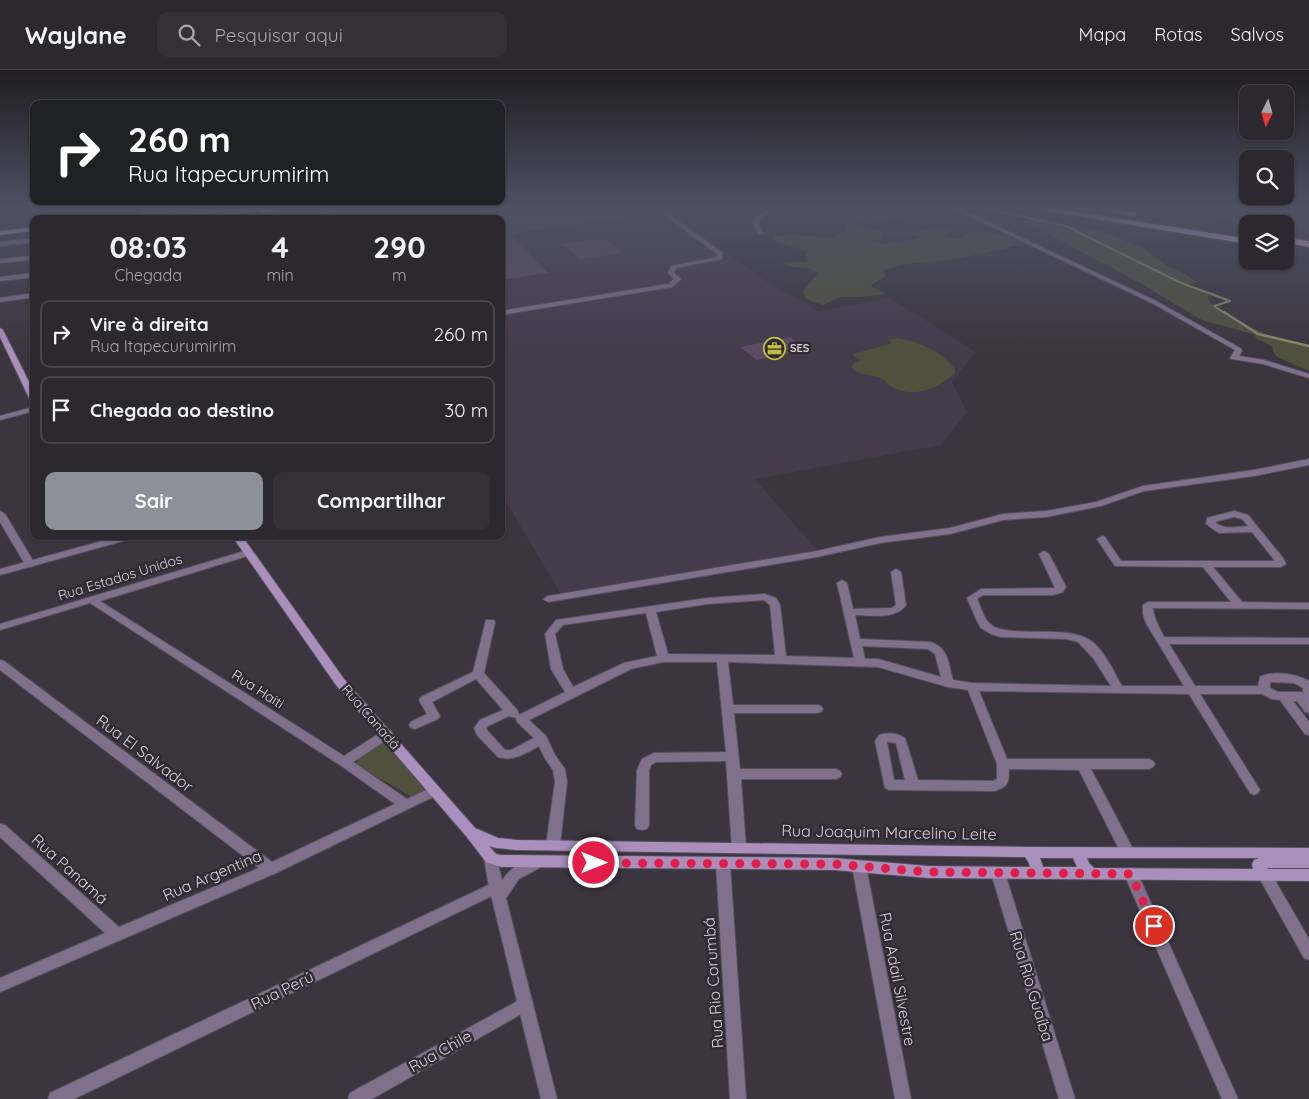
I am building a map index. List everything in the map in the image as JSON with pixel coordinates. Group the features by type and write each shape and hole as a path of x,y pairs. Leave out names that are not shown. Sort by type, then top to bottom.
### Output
{"main road":[{"path":"0,330 30,392"},
{"name":"Rua Canadá","path":"240,540 340,682 387,734 491,858"},
{"name":"Rua Joaquim Marcelino Leite","path":"471,832 496,842 553,845 1028,852 1309,853"},
{"path":"1028,852 1035,858 1037,865 1034,873"},
{"path":"1083,852 1080,857 1084,868 1093,874"},
{"path":"491,858 512,863 859,866 928,872 1309,875"},
{"path":"1264,874 1259,864 1264,862 1309,862"}],"street":[{"path":"505,312 670,286 678,279 671,273 674,267 720,258 720,256"},
{"path":"1057,256 1154,302 1224,340 1238,349 1239,351 1234,358 1264,362 1309,376"},
{"path":"0,261 30,258"},
{"path":"0,280 30,276"},
{"path":"0,300 30,296"},
{"path":"0,418 30,410"},
{"path":"548,599 817,554 880,540 950,531 1003,517 1046,514 1098,504 1143,489 1221,479 1309,462"},
{"path":"0,514 30,564"},
{"path":"1102,539 1118,564 1207,566 1281,564 1280,560 1254,529"},
{"path":"0,572 117,540"},
{"name":"Rua Estados Unidos","path":"0,627 248,553"},
{"path":"1044,554 1060,587 1059,590 1053,592 981,592 975,595 972,598 985,628 1001,634 1070,637 1082,640 1095,654 1119,690"},
{"path":"1207,566 1239,606"},
{"path":"848,612 892,611 898,609 901,605 896,572"},
{"path":"842,583 860,662"},
{"path":"571,692 557,669 550,634 560,622 707,601 765,597 772,600 775,606 781,659"},
{"name":"Rua Haiti","path":"92,600 344,762 406,805"},
{"path":"1254,790 1161,640 1149,617 1148,605 1309,606"},
{"path":"650,609 663,658"},
{"path":"478,674 490,622"},
{"path":"1161,640 1309,641"},
{"path":"856,642 930,646 937,649 940,653 948,683"},
{"path":"521,719 571,692 628,666 663,658 860,662 897,667 948,683 972,687 1264,690 1276,696 1300,697 1309,693 1309,686 1289,678 1267,678 1264,680 1264,690"},
{"path":"722,658 734,774 739,848"},
{"name":"Rua El Salvador","path":"0,664 271,869"},
{"path":"478,674 511,711 542,739 550,757 559,769 561,782 553,845"},
{"path":"415,725 434,716 425,700 478,674"},
{"path":"913,786 995,786 1003,781 1003,764 972,687"},
{"path":"1284,697 1309,731"},
{"path":"1300,697 1309,709"},
{"path":"726,709 817,709"},
{"path":"511,711 484,723 480,728 481,732 502,754 513,754 542,739"},
{"path":"344,762 387,734"},
{"path":"642,826 643,770 646,762 654,758 732,756"},
{"path":"1003,764 1149,764"},
{"path":"1083,765 1127,851"},
{"path":"734,774 836,774"},
{"name":"Rua Argentina","path":"0,985 271,869 435,791"},
{"name":"Rua Panamá","path":"0,829 116,934"},
{"name":"Rua Canadá","path":"491,858 501,889 525,1004 549,1099"},
{"path":"501,889 514,875 536,863"},
{"name":"Rua Rio Corumbá","path":"723,864 738,1099"},
{"name":"Rua Adail Silvestre","path":"859,866 903,1099"},
{"name":"Rua Rio Guaíba","path":"998,873 1067,1099"},
{"path":"1131,874 1230,1099"},
{"path":"1264,874 1309,953"},
{"name":"Rua Perú","path":"56,1099 501,889"},
{"name":"Rua Chile","path":"356,1099 525,1004"}],"shaded area":[{"path":"505,256 731,256 767,282 819,311 890,298 976,352 952,382 967,412 941,445 755,479 817,550 562,596 505,500"}],"green space":[{"path":"971,256 906,264 890,268 883,271 886,276 871,285 887,294 840,297 823,305 810,301 805,297 803,291 818,273 808,268 791,267 783,262 807,262 809,259 806,257"},
{"path":"1090,256 1154,256 1167,266 1197,282 1188,285 1218,294 1208,296 1209,302 1215,308 1265,334 1309,345 1309,371 1277,357 1273,352 1272,346 1257,339 1253,334 1202,320"},
{"path":"897,338 921,344 936,352 955,369 955,373 941,384 932,388 924,391 907,392 890,386 881,378 862,374 852,368 853,364 861,360 853,356 853,354 893,343 887,340"},
{"path":"381,742 387,744 427,790 426,793 412,797 356,765 358,758"}],"building":[{"path":"505,256 531,256 548,273 505,279"},
{"path":"577,256 601,256 580,259"},
{"name":"SES","path":"790,337 807,350 757,360 740,347"}],"waterway":[{"path":"1127,256 1179,282 1230,301 1214,306 1226,314"},
{"path":"1224,312 1258,334 1309,346"}],"place":[{"name":"SES","path":"774,348"}],"route":[{"path":"594,863 834,864 928,872 1131,874 1154,926"}]}
